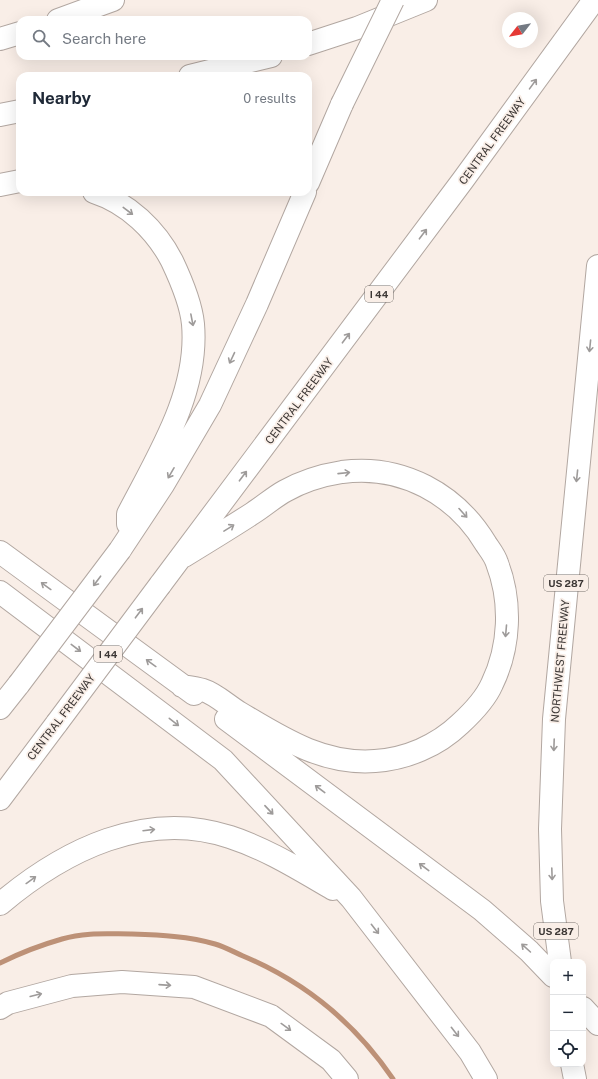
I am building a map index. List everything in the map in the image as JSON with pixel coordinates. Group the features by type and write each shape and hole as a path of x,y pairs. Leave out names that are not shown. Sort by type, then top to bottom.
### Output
{"main road":[{"path":"69,16 113,0"},
{"path":"312,174 342,104 393,0"},
{"path":"312,43 357,28 426,0"},
{"name":"CENTRAL FREEWAY","path":"0,799 160,585 184,556 463,180 594,0"},
{"path":"0,39 16,34"},
{"path":"206,72 255,60"},
{"path":"0,115 16,112"},
{"path":"0,185 16,182"},
{"path":"102,196 124,207 146,225 163,244 186,294 193,323 193,354 183,403 128,514 124,544"},
{"path":"0,708 124,544 164,485 210,405 258,304 303,196"},
{"name":"NORTHWEST FREEWAY","path":"560,959 552,901 550,829 554,719 598,266"},
{"path":"182,686 205,690 300,748 340,760 373,761 396,758 425,748 452,732 474,711 492,685 505,649 507,618 504,592 497,562 479,532 460,509 439,493 419,482 394,474 367,471 342,472 316,478 285,491 184,556"},
{"path":"0,552 482,910 529,950 550,973"},
{"path":"0,592 223,760 351,898 470,1052 486,1079"},
{"path":"0,904 46,869 91,845 117,835 165,828 204,831 236,839 286,862 351,898"},
{"path":"0,1008 8,1003 72,986 122,982 194,987 271,1016 331,1060 347,1079"},
{"path":"586,1011 598,1024"}],"waterway":[{"path":"0,963 46,944 88,934 163,935 205,941 226,948 266,966 308,992 345,1022 362,1040 393,1079"}]}
